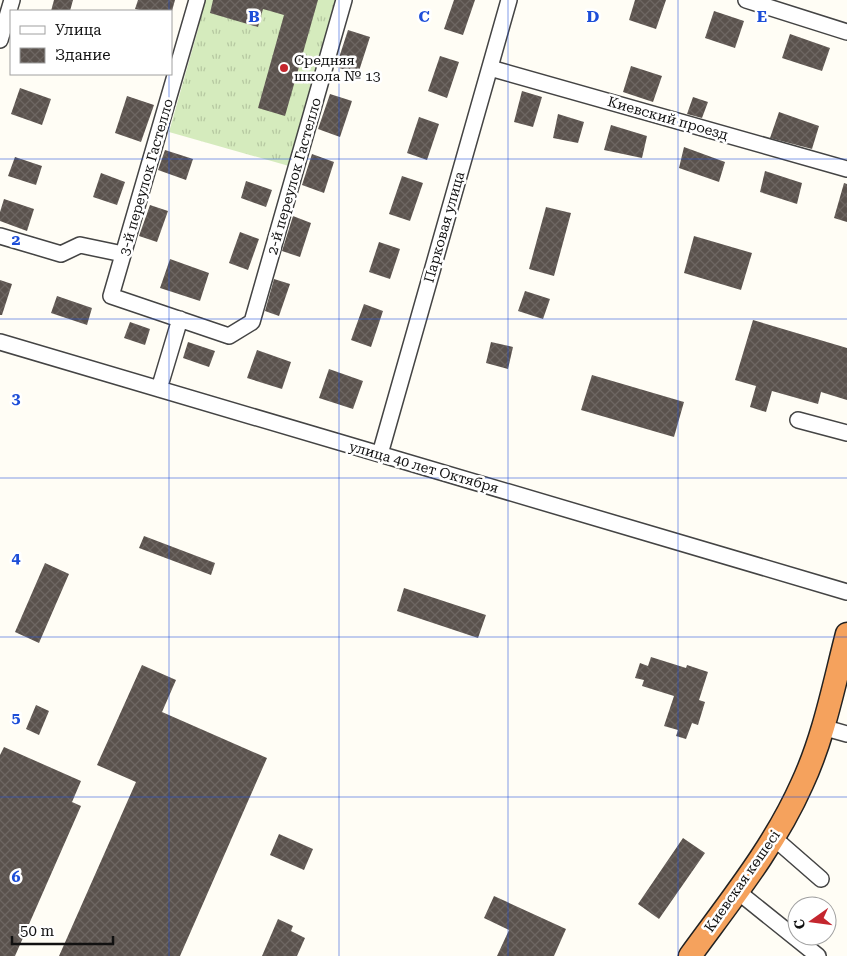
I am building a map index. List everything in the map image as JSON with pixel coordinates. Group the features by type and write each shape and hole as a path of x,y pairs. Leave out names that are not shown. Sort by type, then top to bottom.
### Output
{"highway":[{"name":"Киевская көшесі","path":"690,956 774,838 803,783 822,727 847,634"}],"street":[{"path":"0,40 12,0"},
{"name":"3-й переулок Гастелло","path":"180,319 110,296 197,0"},
{"name":"2-й переулок Гастелло","path":"180,319 229,336 252,322 344,0"},
{"name":"Парковая улица","path":"380,454 509,0"},
{"path":"746,0 847,32"},
{"name":"Киевский проезд","path":"490,68 847,169"},
{"path":"0,236 60,254 80,246 123,254"},
{"path":"159,389 180,319"},
{"name":"улица 40 лет Октября","path":"0,342 847,592"},
{"path":"798,420 847,433"},
{"path":"822,727 847,734"},
{"path":"774,838 821,879"},
{"path":"737,891 818,956"}],"green space":[{"path":"201,0 336,0 289,166 169,132 199,26 196,18"}],"building":[{"path":"54,0 73,0 70,10 51,10"},
{"path":"138,0 175,0 172,11 135,9"},
{"name":"Средняя школа № 13","path":"213,0 318,0 285,116 258,108 284,15 263,9 258,27 210,13"},
{"path":"454,0 475,0 463,35 444,29"},
{"path":"635,0 666,0 656,29 629,20"},
{"path":"714,11 744,21 735,48 705,38"},
{"path":"348,30 370,37 358,74 336,67"},
{"path":"790,34 830,48 822,71 782,58"},
{"path":"440,56 459,62 447,98 428,91"},
{"path":"631,66 662,76 653,102 623,92"},
{"path":"20,88 51,99 42,125 11,114"},
{"path":"522,91 542,97 533,127 514,122"},
{"path":"330,94 352,101 340,137 318,129"},
{"path":"127,96 154,105 141,142 115,133"},
{"path":"693,97 708,102 702,118 687,114"},
{"path":"779,112 819,126 812,149 770,138"},
{"path":"558,114 584,122 578,143 553,138"},
{"path":"419,117 439,124 427,160 407,153"},
{"path":"611,125 647,136 642,158 604,150"},
{"path":"684,147 725,162 719,182 679,168"},
{"path":"165,150 193,159 186,180 158,170"},
{"path":"312,154 334,162 324,193 302,185"},
{"path":"15,157 42,166 36,185 8,176"},
{"path":"765,171 802,183 797,204 760,192"},
{"path":"101,173 125,182 117,205 93,197"},
{"path":"402,176 423,183 410,221 389,214"},
{"path":"246,181 272,190 266,207 241,198"},
{"path":"844,183 847,184 847,222 834,218"},
{"path":"4,199 34,209 27,231 0,221 0,212"},
{"path":"150,205 168,211 157,242 139,236"},
{"path":"546,207 571,213 554,276 529,269"},
{"path":"293,216 311,223 300,257 282,251"},
{"path":"240,232 259,239 248,270 229,263"},
{"path":"694,236 752,253 741,290 684,273"},
{"path":"379,242 400,249 390,279 369,272"},
{"path":"170,259 209,273 200,301 160,288"},
{"path":"274,279 290,284 279,316 265,311"},
{"path":"0,280 12,284 2,315 0,315"},
{"path":"525,291 550,299 543,319 518,311"},
{"path":"57,296 92,308 87,325 51,313"},
{"path":"364,304 383,311 371,347 351,340"},
{"path":"753,320 847,348 847,400 821,392 818,404 772,391 766,412 750,407 756,386 735,380"},
{"path":"130,322 150,329 145,345 124,338"},
{"path":"188,342 215,351 209,367 183,358"},
{"path":"491,342 513,347 508,369 486,363"},
{"path":"257,350 291,362 282,389 247,378"},
{"path":"329,369 363,381 353,409 319,398"},
{"path":"592,375 684,402 674,437 581,410"},
{"path":"144,536 215,563 211,575 139,548"},
{"path":"45,563 69,574 39,643 15,632"},
{"path":"404,588 486,615 478,638 397,611"},
{"path":"651,657 686,668 687,665 708,672 699,700 705,702 698,725 692,723 686,739 676,736 678,730 664,726 674,696 642,686 644,680 635,678 640,663 648,666"},
{"path":"142,665 176,680 162,712 267,758 180,956 59,956 136,782 97,765"},
{"path":"36,705 49,711 39,735 26,729"},
{"path":"4,747 81,781 72,802 81,806 15,956 0,956 0,755"},
{"path":"279,834 313,849 304,870 270,855"},
{"path":"683,838 705,853 659,919 638,904"},
{"path":"494,896 566,929 554,956 497,956 509,930 484,918"},
{"path":"278,919 293,926 291,931 305,938 297,956 262,956"}],"place":[{"name":"Средняя школа № 13","path":"284,68"}]}
